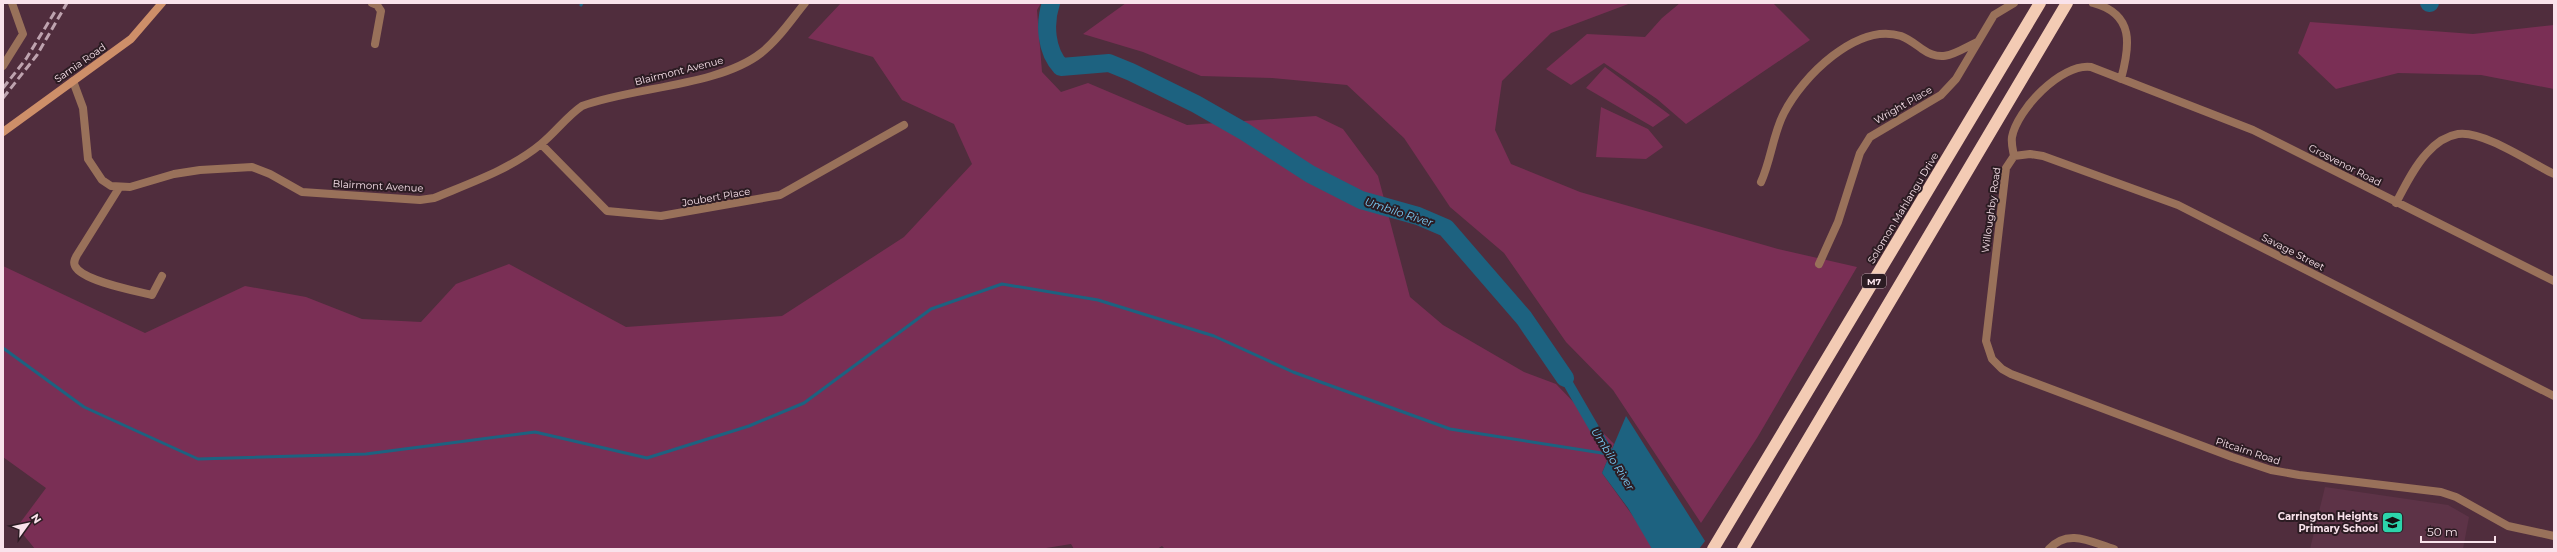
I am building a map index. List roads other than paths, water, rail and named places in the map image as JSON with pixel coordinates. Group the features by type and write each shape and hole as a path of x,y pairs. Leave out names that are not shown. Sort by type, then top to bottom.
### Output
{"highway":[{"name":"Solomon Mahlangu Drive","path":"1713,549 2040,3"},
{"name":"M7","path":"1743,549 2067,3"}],"main road":[{"name":"Sarnia Road","path":"3,132 131,39 162,3"}],"street":[{"path":"372,3 377,5 381,11 375,44"},
{"name":"Blairmont Avenue","path":"119,188 200,170 252,167 270,174 302,192 420,200 434,198 515,161 541,144 566,118 582,106 704,77 750,61 772,44 805,3"},
{"name":"Wright Place","path":"1819,264 1838,222 1865,145 1878,131 1941,95 1956,79 1994,15 2014,3"},
{"path":"2093,3 2113,12 2125,26 2129,46 2121,79"},
{"path":"3,66 23,34 13,6"},
{"path":"1761,182 1788,106 1815,69 1840,50 1873,37 1895,35 1908,40 1931,56 1942,58 1977,42"},
{"name":"Willoughby Road","path":"1992,359 1986,341 2006,168 2014,156 2012,144 2014,131 2040,92 2051,82 2076,68 2087,66 2121,79"},
{"name":"Grosvenor Road","path":"2121,79 2252,130 2554,281"},
{"path":"73,81 83,108 88,159 102,180 119,188 77,255 74,262 75,267 80,273 94,279 152,295 162,276"},
{"name":"Joubert Place","path":"541,144 607,211 660,216 780,195 904,125"},
{"path":"2396,203 2426,154 2448,137 2459,134 2474,136 2488,141 2554,174"},
{"name":"Savage Street","path":"2014,156 2030,154 2043,156 2178,205 2554,396"},
{"name":"Pitcairn Road","path":"1992,359 2002,369 2010,374 2074,399 2271,470 2441,492 2456,497 2508,526 2554,536"},
{"path":"2048,549 2057,541 2070,537 2114,549"}],"water":[{"path":"1626,416 1705,541 1699,549 1652,549 1628,508 1602,473"}],"waterway":[{"name":"Umbilo River","path":"1051,3 1047,28 1049,45 1056,61 1061,67 1109,63 1131,72 1196,104 1245,132 1310,174 1361,200 1418,216 1446,228 1524,318 1565,378"},
{"path":"3,348 84,407 198,459 366,454 535,432 647,458 749,426 804,403 931,309 1002,284 1098,300 1214,336 1293,372 1450,429 1608,454"},
{"name":"Umbilo River","path":"1565,378 1616,466"}],"railway":[{"path":"3,98 37,55 67,3"},
{"path":"3,88 26,59 56,10"}],"place":[{"name":"Carrington Heights Primary School","path":"2393,522"}]}
